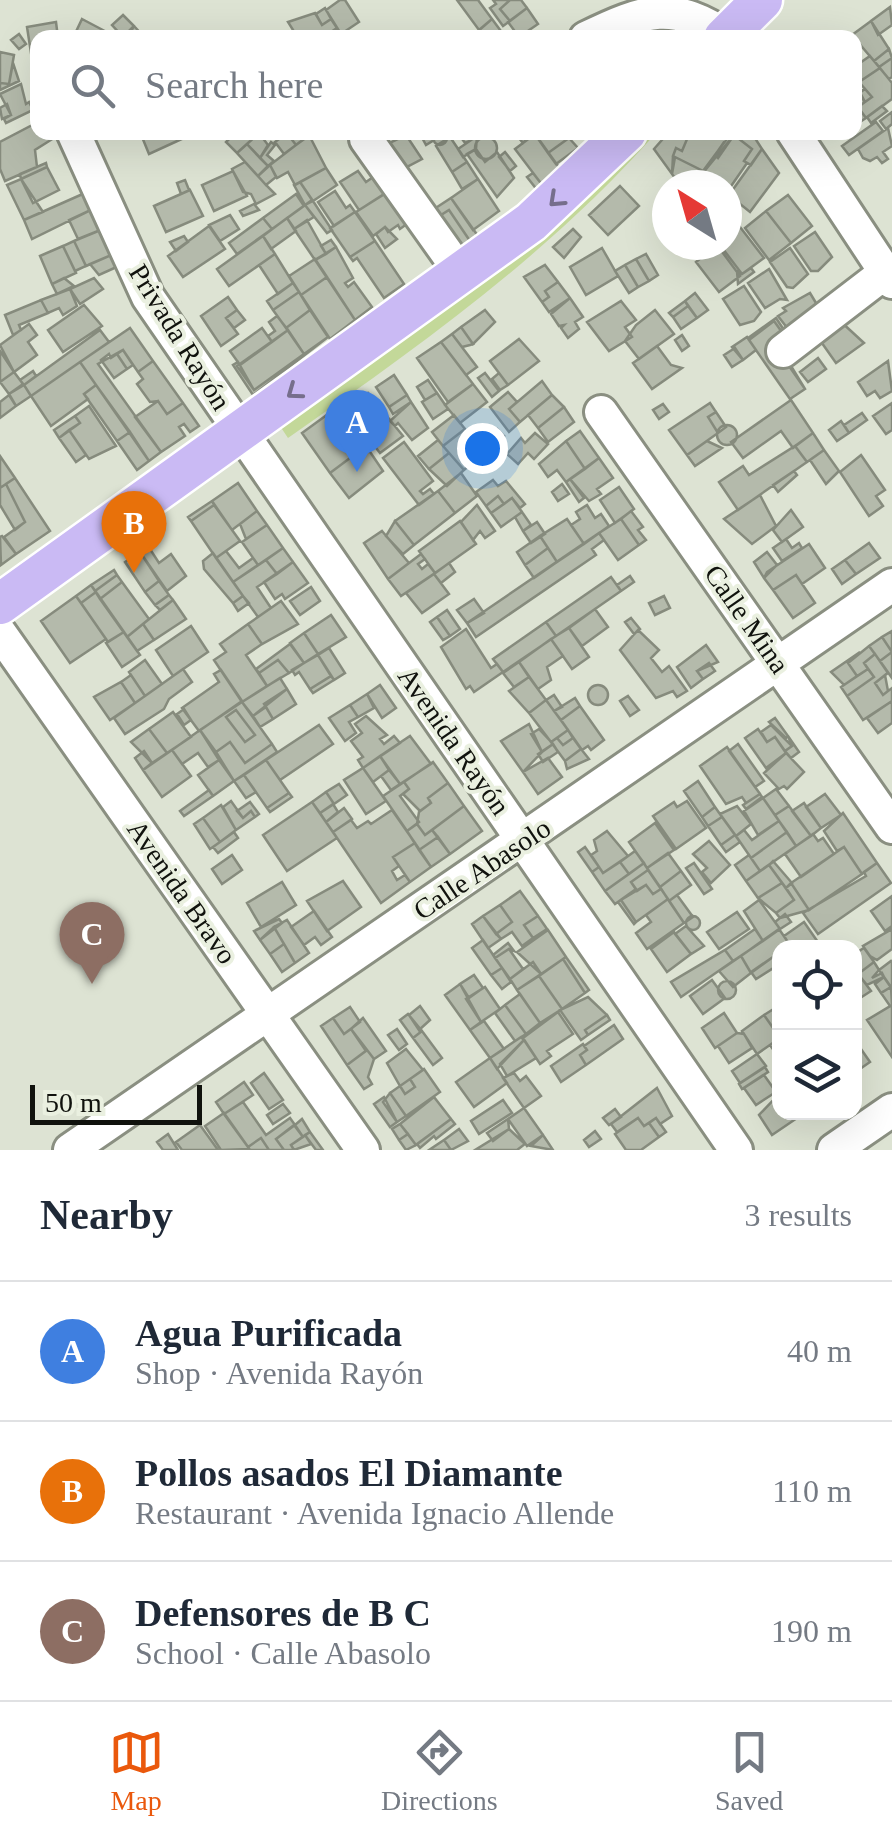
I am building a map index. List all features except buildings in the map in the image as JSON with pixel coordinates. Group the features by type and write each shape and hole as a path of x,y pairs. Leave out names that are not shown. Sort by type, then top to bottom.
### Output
{"main road":[{"path":"733,30 762,0"},
{"path":"0,604 531,222 618,140"}],"street":[{"path":"604,30 666,2 681,4 718,30"},
{"name":"Privada Rayón","path":"76,140 148,297 240,431"},
{"path":"368,140 461,273"},
{"path":"783,350 885,260 799,140"},
{"name":"Calle Mina","path":"601,412 892,826"},
{"name":"Avenida Rayón","path":"240,431 736,1150"},
{"name":"Calle Abasolo","path":"70,1150 892,585"},
{"name":"Avenida Bravo","path":"0,633 363,1150"},
{"path":"834,1150 892,1110"}],"green space":[{"path":"641,140 649,140 572,219 481,296 288,438 278,423 558,223"}],"place":[{"name":"Agua Purificada","path":"357,472"},
{"name":"Pollos asados El Diamante","path":"134,573"},
{"name":"Defensores de B C","path":"92,984"}]}
